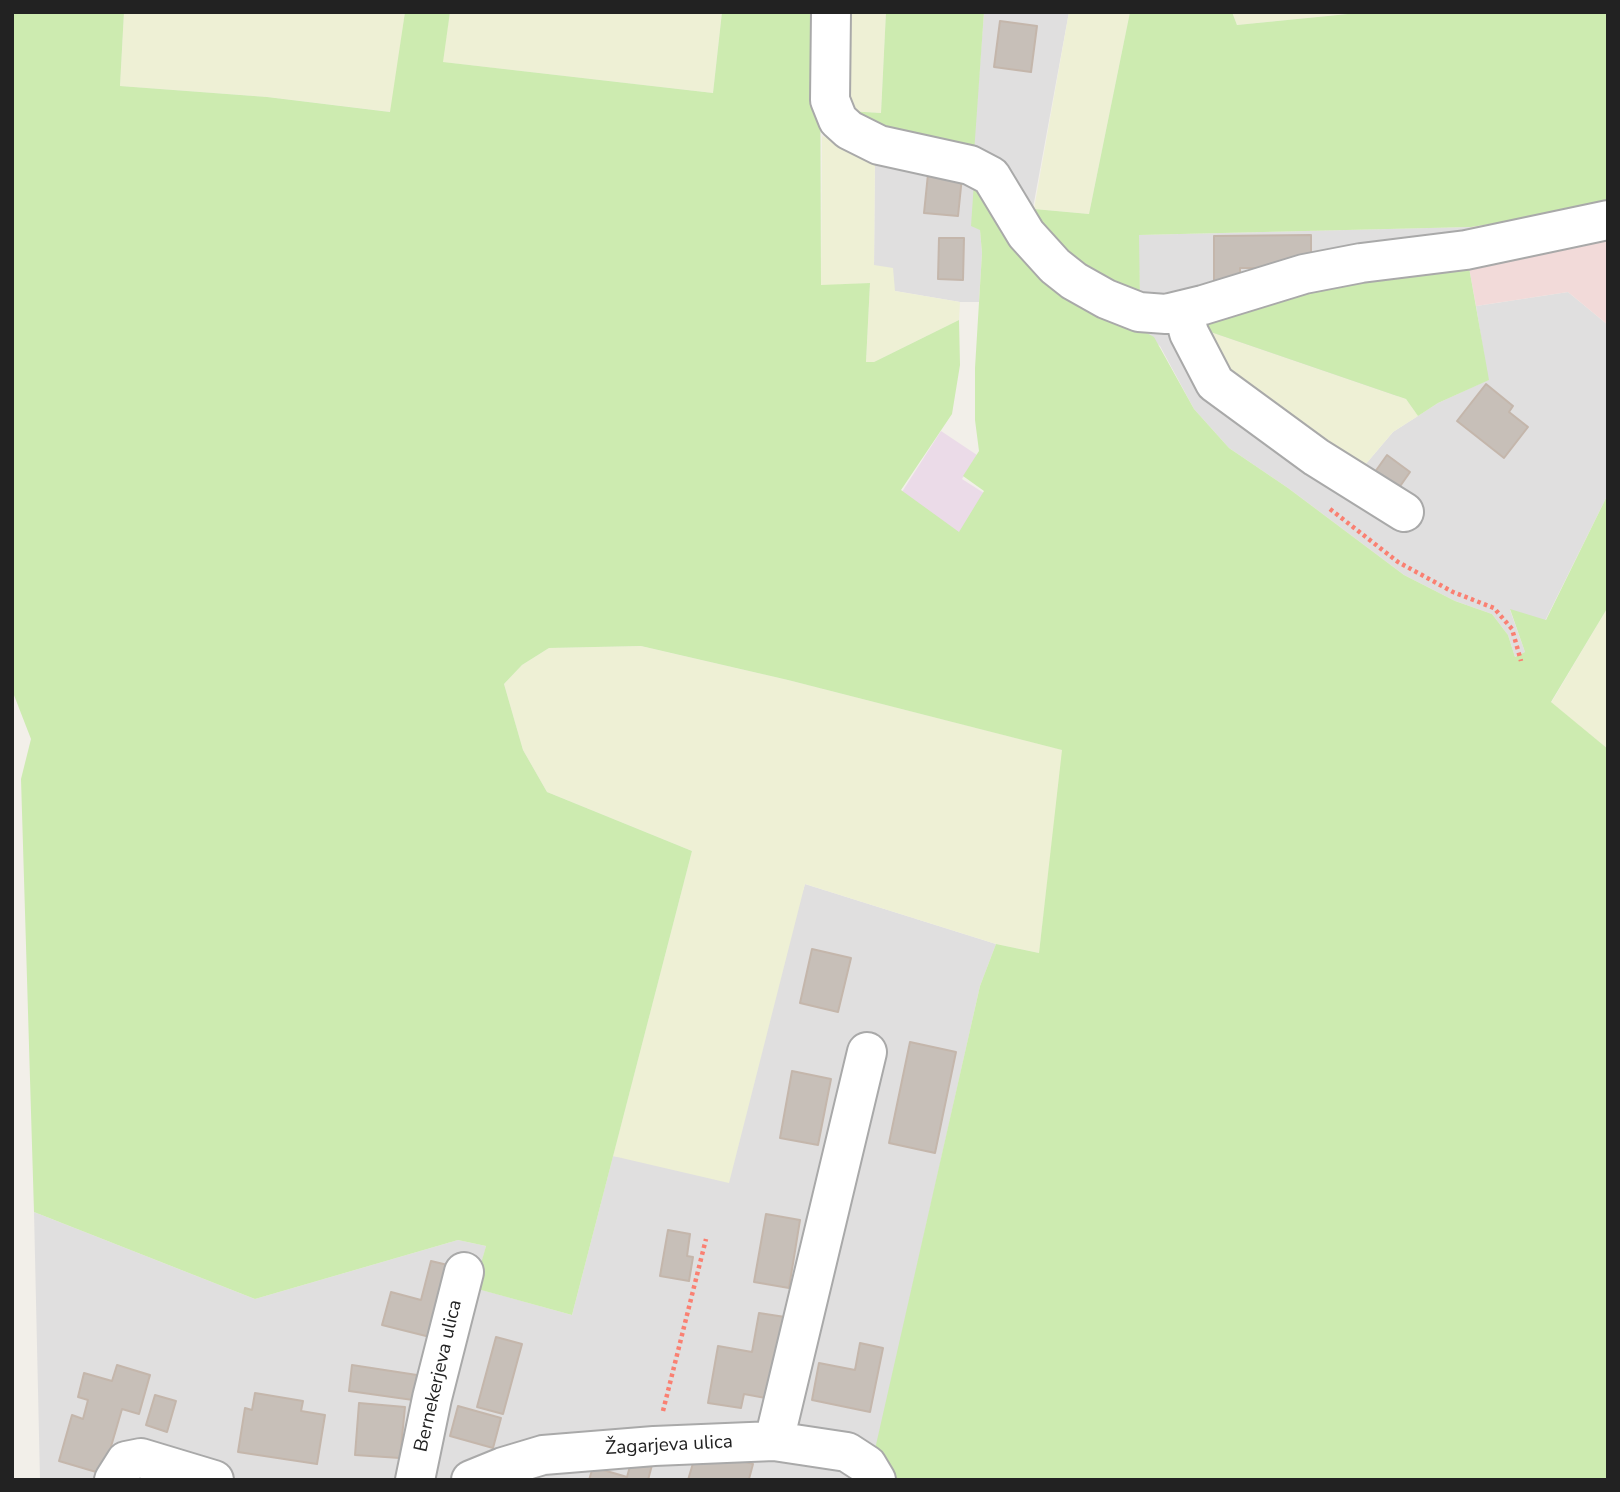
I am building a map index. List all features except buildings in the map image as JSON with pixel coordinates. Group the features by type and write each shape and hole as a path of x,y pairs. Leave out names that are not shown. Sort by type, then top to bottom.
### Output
{"street":[{"path":"831,12 830,100 838,120 879,145 970,165 992,176 1026,234 1055,266 1074,281 1106,299 1139,312 1166,314 1304,274 1361,262 1466,250 1608,220"},
{"path":"1183,310 1189,333 1215,383 1316,457 1404,512"},
{"path":"774,1441 867,1052"},
{"name":"Bernekerjeva ulica","path":"415,1480 432,1398 464,1272"},
{"name":"Žagarjeva ulica","path":"471,1480 543,1455 654,1446 774,1441 846,1452 871,1472"},
{"path":"114,1480 125,1461 141,1458 214,1480"}],"path":[{"path":"654,1446 706,1239"}],"shaded area":[{"path":"984,12 1069,12 1030,224 980,229 982,253 979,302 960,302 895,291 874,265 875,154 973,153"},
{"path":"1608,206 1608,325 1568,292 1476,306 1468,262 1471,227"},
{"path":"1471,227 1468,262 1359,472 1393,432 1438,403 1488,380 1476,306 1568,292 1608,325 1608,494 1545,621 1510,610 1525,652 1515,657 1508,635 1492,614 1455,601 1404,575 1288,488 1229,448 1194,409 1160,346 1136,327 1140,300 1138,235"},
{"path":"941,431 977,455 962,479 987,495 961,534 900,495"},
{"path":"805,884 996,944 980,986 869,1480 40,1480 34,1212 255,1299 458,1240 486,1246 475,1288 572,1315 613,1156 716,1169"}],"green space":[{"path":"12,12 124,12 120,86 267,97 390,112 405,12 450,12 443,62 713,93 722,12 820,12 821,285 870,283 866,362 874,362 959,320 960,365 952,414 901,490 959,532 984,491 963,476 979,451 975,420 975,368 982,253 980,230 971,226 974,182 1136,327 1154,337 1194,409 1229,448 1288,488 1404,575 1455,601 1492,614 1508,635 1515,657 1525,652 1510,609 1546,620 1608,494 1608,607 1551,702 1608,749 1608,1480 887,1480 873,1458 980,986 996,944 1039,953 1062,750 788,680 641,646 549,648 522,665 504,684 523,750 547,792 692,851 572,1315 474,1288 486,1246 458,1240 255,1299 34,1212 21,779 31,739 12,690"},
{"path":"124,12 405,12 391,112 267,97 120,86"},
{"path":"450,12 722,12 713,93 442,62"},
{"path":"836,12 886,13 881,113 848,111"},
{"path":"886,12 984,12 974,153 879,132 848,111 881,113"},
{"path":"1069,12 1130,12 1089,214 1034,209"},
{"path":"1130,12 1232,12 1237,25 1368,12 1608,12 1608,206 1471,227 1139,235 1140,300 1105,287 1030,224 1034,209 1089,214"},
{"path":"1232,12 1368,12 1237,25"},
{"path":"822,136 875,154 874,265 893,268 895,291 960,302 959,320 874,362 866,362 870,283 821,286"},
{"path":"1468,262 1489,380 1438,403 1418,416 1406,399 1202,329 1209,316 1230,308"},
{"path":"1202,329 1406,399 1418,416 1393,432 1359,472 1219,372"},
{"path":"1608,607 1608,749 1551,703"},
{"path":"641,646 788,680 1063,750 1039,953 996,944 805,884 729,1183 613,1156 692,851 547,792 523,750 504,684 522,665 549,648"}]}
